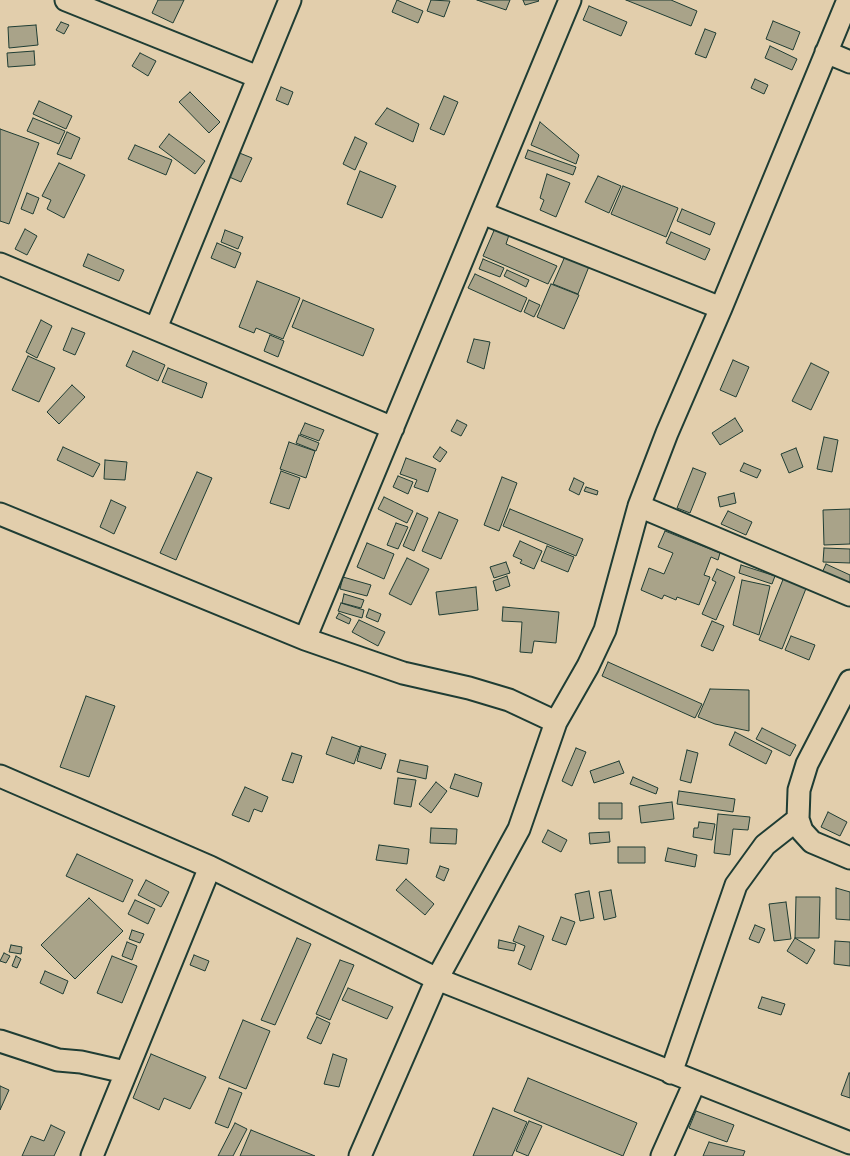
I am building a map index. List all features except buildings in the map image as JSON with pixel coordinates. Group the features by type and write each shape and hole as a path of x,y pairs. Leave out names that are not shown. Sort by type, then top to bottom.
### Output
{"street":[{"path":"66,0 258,77"},
{"path":"156,328 290,0"},
{"path":"305,639 570,0"},
{"path":"360,1156 437,980 519,829 556,722 605,630 639,506 667,433 721,308 848,0"},
{"path":"826,52 850,62"},
{"path":"482,213 721,308"},
{"path":"0,264 393,428"},
{"path":"639,506 850,595"},
{"path":"0,514 305,639 402,673 469,688 509,700 556,722"},
{"path":"850,681 807,764 799,790 798,819 802,831 812,842 850,858"},
{"path":"0,776 210,867 437,980 850,1143"},
{"path":"671,1072 736,886 764,845 798,819"},
{"path":"92,1156 210,867"},
{"path":"0,1041 58,1060 81,1062 125,1072"},
{"path":"662,1156 695,1082"}]}
